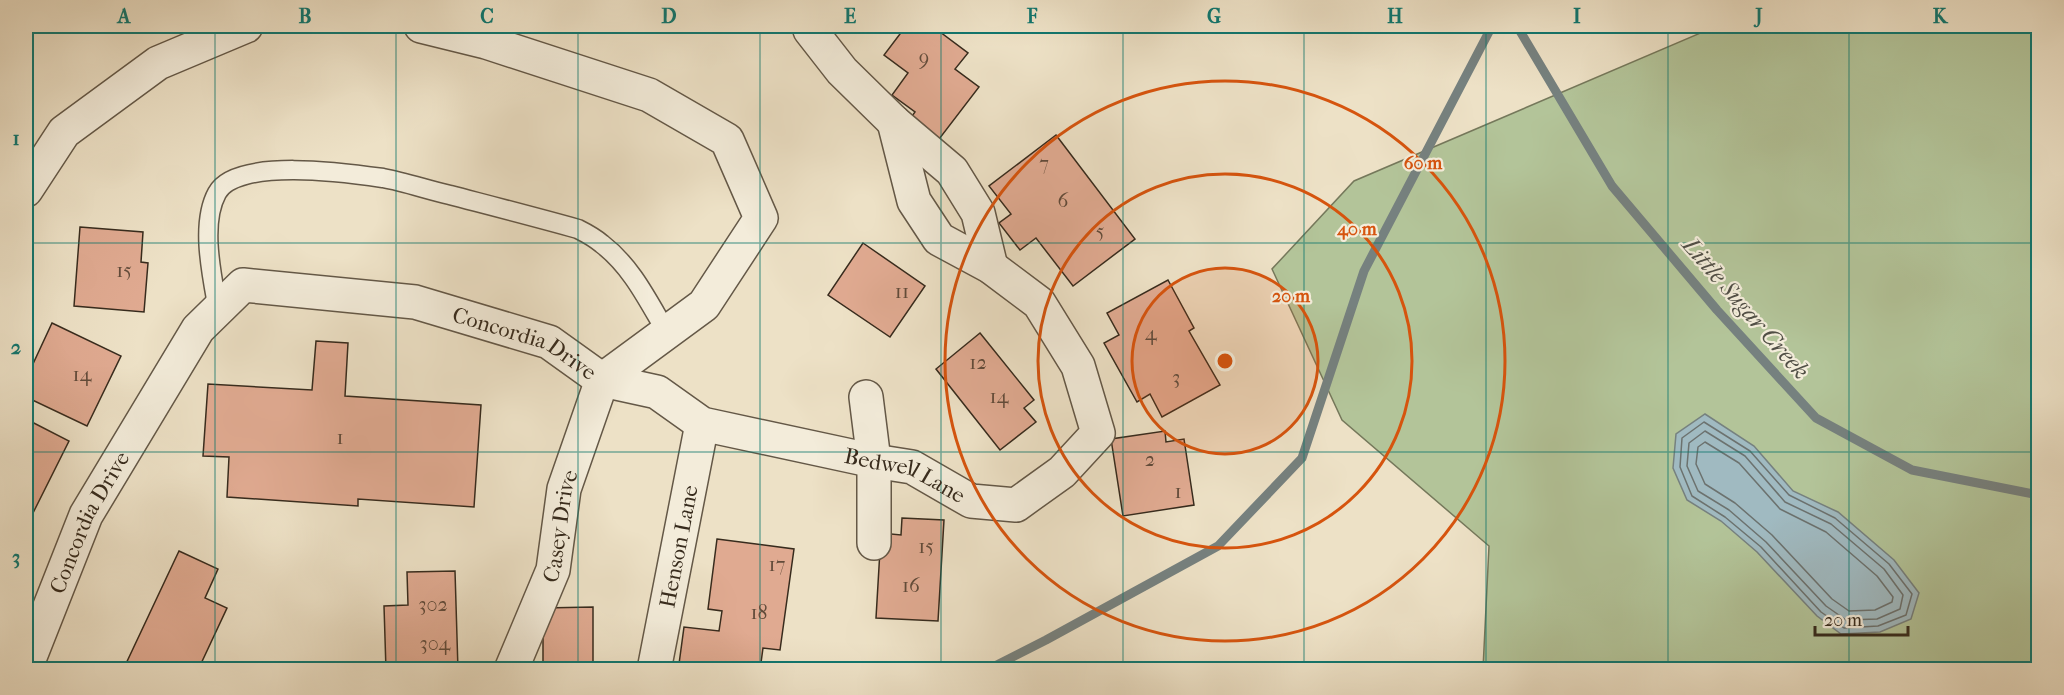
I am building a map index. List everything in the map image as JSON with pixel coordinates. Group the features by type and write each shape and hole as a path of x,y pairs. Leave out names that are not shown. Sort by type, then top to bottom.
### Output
{"street":[{"path":"26,190 64,132 158,63 246,26"},
{"name":"Concordia Drive","path":"26,667 86,515 198,329 243,285 415,302 549,342 602,380 704,305 761,218 727,140 649,95 486,42 421,26"},
{"path":"807,28 842,71 894,122 952,171 978,213 991,267"},
{"name":"Bedwell Lane","path":"602,380 657,392 702,424 912,467 971,501 1016,505 1062,472 1098,433 1078,366 1039,303 991,267 939,239 914,201 894,122"},
{"name":"Casey Drive","path":"511,669 553,570 564,489 602,380"},
{"path":"866,397 874,461 874,543"},
{"name":"Henson Lane","path":"654,669 702,424"}],"lane":[{"path":"218,310 210,261 209,214 218,191 232,179 246,174 287,169 384,178 578,228 601,242 633,275 667,333"}],"green space":[{"path":"1708,26 2038,26 2038,669 1483,669 1489,546 1342,420 1272,269 1354,181 1703,32"}],"water":[{"path":"1705,414 1754,446 1793,491 1838,512 1894,560 1919,593 1911,619 1880,632 1841,634 1817,616 1757,552 1721,521 1687,500 1673,468 1676,434"}],"building":[{"path":"906,26 932,26 968,53 955,69 979,87 933,147 905,126 915,112 892,95 908,73 884,55"},
{"path":"1056,135 1135,239 1073,286 1036,238 1020,250 999,223 1011,214 989,186"},
{"path":"80,227 143,232 141,262 148,263 144,312 74,306"},
{"path":"863,243 925,286 890,337 828,295"},
{"path":"1168,280 1194,328 1189,331 1220,385 1162,417 1150,394 1137,402 1104,343 1119,335 1107,313"},
{"path":"52,323 121,356 87,426 26,397 26,379"},
{"path":"980,333 1034,400 1024,408 1036,422 1000,450 936,369"},
{"path":"316,341 348,343 345,396 481,405 474,507 358,499 358,506 227,497 229,457 203,456 208,384 312,390"},
{"path":"26,419 69,441 30,519 26,517"},
{"path":"1165,431 1166,442 1184,439 1194,505 1123,516 1111,439"},
{"path":"902,518 944,520 938,621 876,618 881,533 901,535"},
{"path":"717,539 794,549 780,650 763,648 760,670 693,670 694,666 679,664 684,627 719,631 722,611 708,609"},
{"path":"179,551 218,569 205,598 227,608 198,670 123,670"},
{"path":"455,571 458,670 386,670 384,606 408,605 407,572"},
{"path":"593,607 593,670 543,670 543,608"}],"waterway":[{"path":"987,670 1218,546 1302,458 1364,271 1492,26"},
{"name":"Little Sugar Creek","path":"1517,26 1612,186 1717,310 1816,418 1912,470 2038,495"}]}
